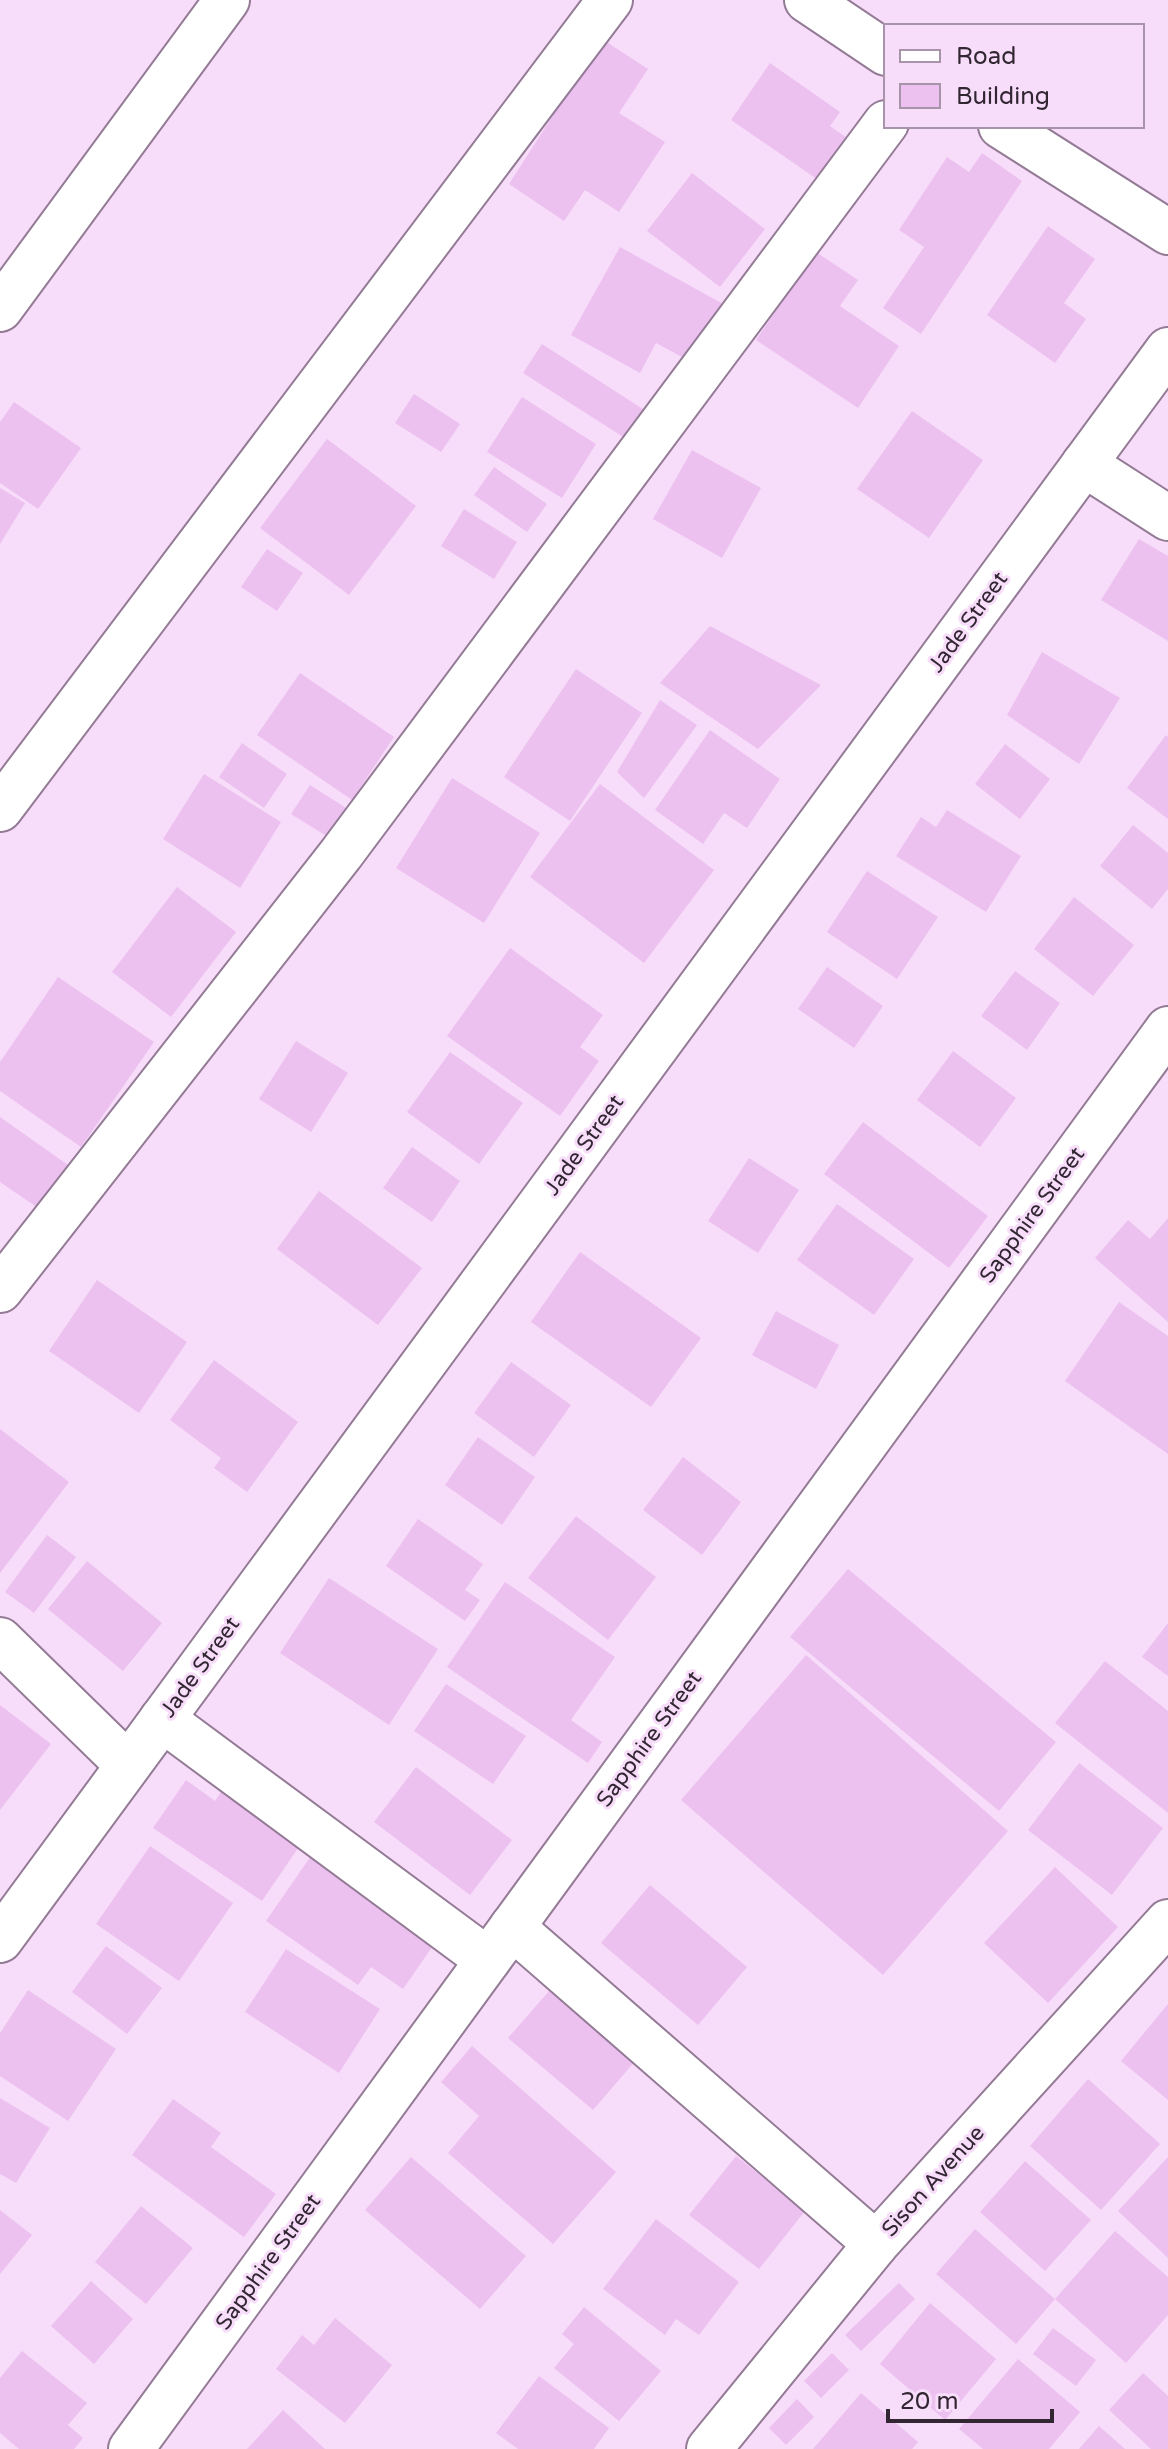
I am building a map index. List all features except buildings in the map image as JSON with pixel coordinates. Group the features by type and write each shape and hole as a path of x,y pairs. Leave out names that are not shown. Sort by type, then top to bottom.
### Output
{"street":[{"path":"0,309 227,0"},
{"path":"0,809 610,0"},
{"path":"807,0 884,52"},
{"path":"0,1290 341,854 884,126"},
{"path":"1004,128 1168,232"},
{"name":"Jade Street","path":"0,1940 1168,350"},
{"path":"1084,464 1168,518"},
{"name":"Sapphire Street","path":"131,2449 1168,1029"},
{"path":"0,1640 128,1765"},
{"path":"162,1719 500,1944 876,2244"},
{"name":"Sison Avenue","path":"709,2449 876,2244 1168,1922"}]}
